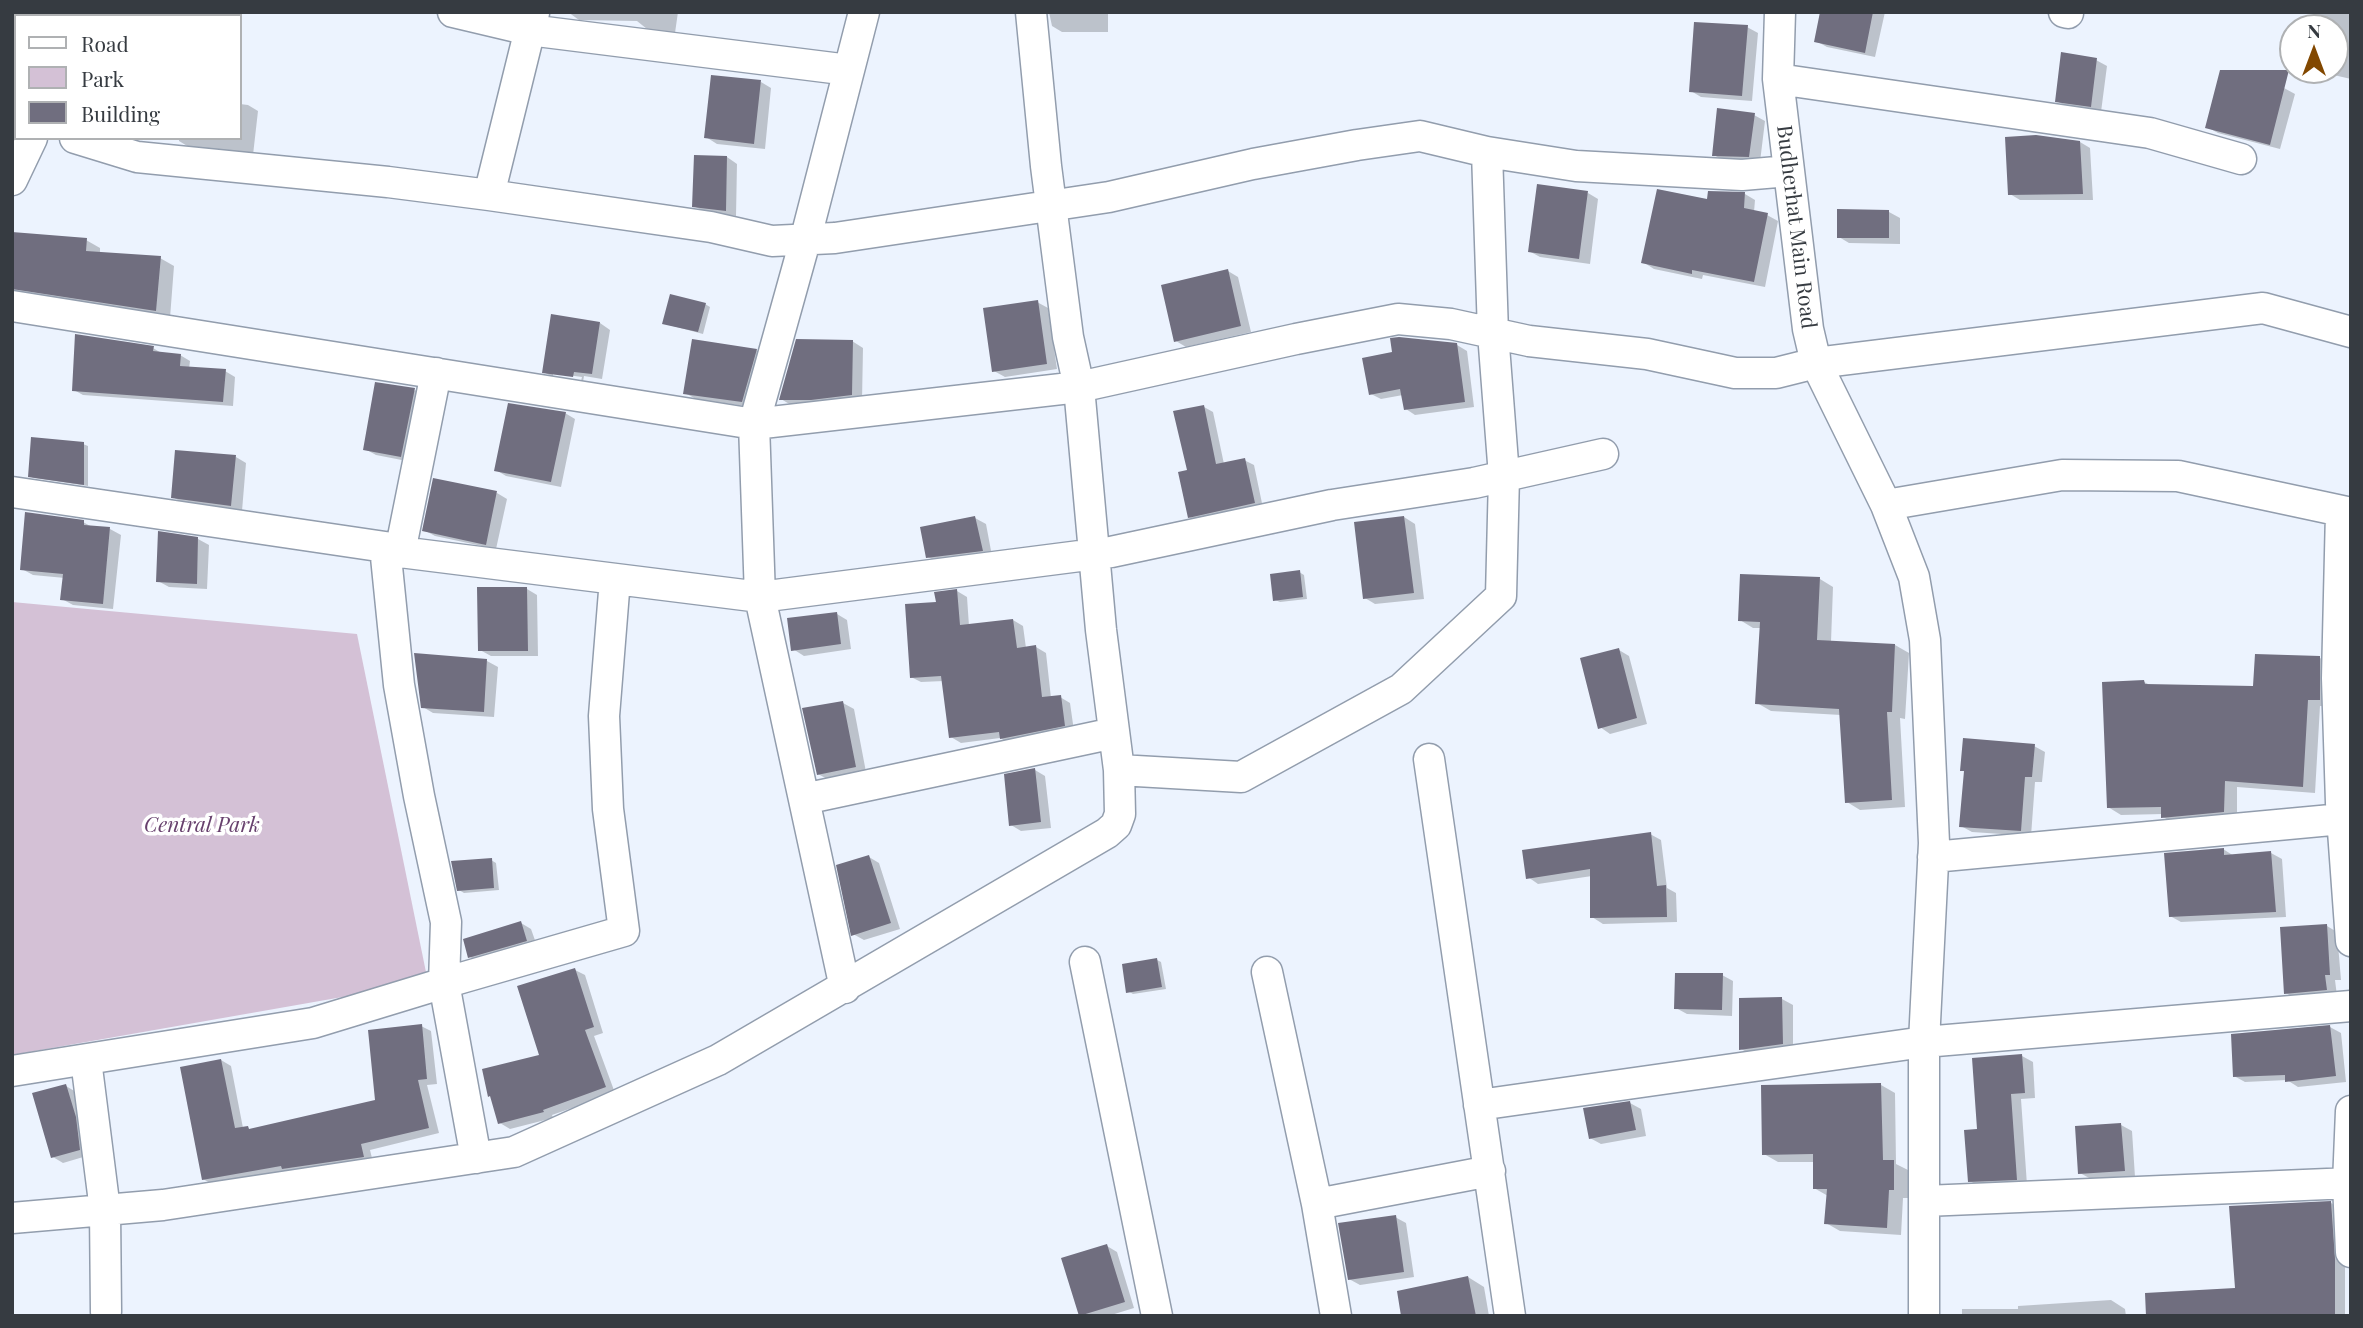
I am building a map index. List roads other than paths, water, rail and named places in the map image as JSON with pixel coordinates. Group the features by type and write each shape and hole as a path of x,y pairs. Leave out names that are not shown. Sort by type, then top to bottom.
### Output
{"street":[{"path":"453,12 531,21 849,70"},
{"path":"845,989 760,597 754,424 864,12"},
{"path":"12,1218 163,1205 514,1152 718,1060 845,989 1107,833 1116,825 1120,814 1119,770 1093,555 1079,387 1068,337 1031,12"},
{"name":"Budherhat Main Road","path":"1772,13 1808,329 1816,363 1886,505 1914,577 1925,639 1933,857 1924,1042 1924,1316"},
{"path":"489,195 531,21"},
{"path":"1778,79 2150,133 2241,159"},
{"path":"81,140 137,158 388,182 489,195 711,228 772,241 805,241 1109,197 1266,162 1420,136 1487,152 1590,167 1742,175 1790,171"},
{"path":"12,180 31,140"},
{"path":"1119,770 1241,777 1401,689 1501,596 1504,476 1493,333 1487,152"},
{"path":"12,306 754,424 1079,387 1296,339 1398,320 1451,324 1529,341 1647,354 1735,373 1776,373 1816,363 2263,309 2351,332"},
{"path":"436,373 393,550 399,685 446,922 444,983 476,1158"},
{"path":"12,492 393,550 760,597 1093,555 1332,505 1474,483 1603,454"},
{"path":"1886,505 2062,475 2178,476 2346,512 2337,678 2351,941"},
{"path":"12,1071 313,1023 624,931 608,809 604,716 615,579"},
{"path":"804,799 1114,733"},
{"path":"1429,759 1510,1316"},
{"path":"1933,857 2345,809"},
{"path":"1086,962 1157,1316"},
{"path":"1267,972 1317,1204 1336,1316"},
{"path":"1479,1105 1924,1042 2351,1006"},
{"path":"86,1060 105,1210 106,1299"},
{"path":"2351,1111 2351,1252"},
{"path":"1317,1204 1490,1171"},
{"path":"1925,1201 2349,1183"}],"park label":[{"name":"Central Park","path":"202,825"}]}
